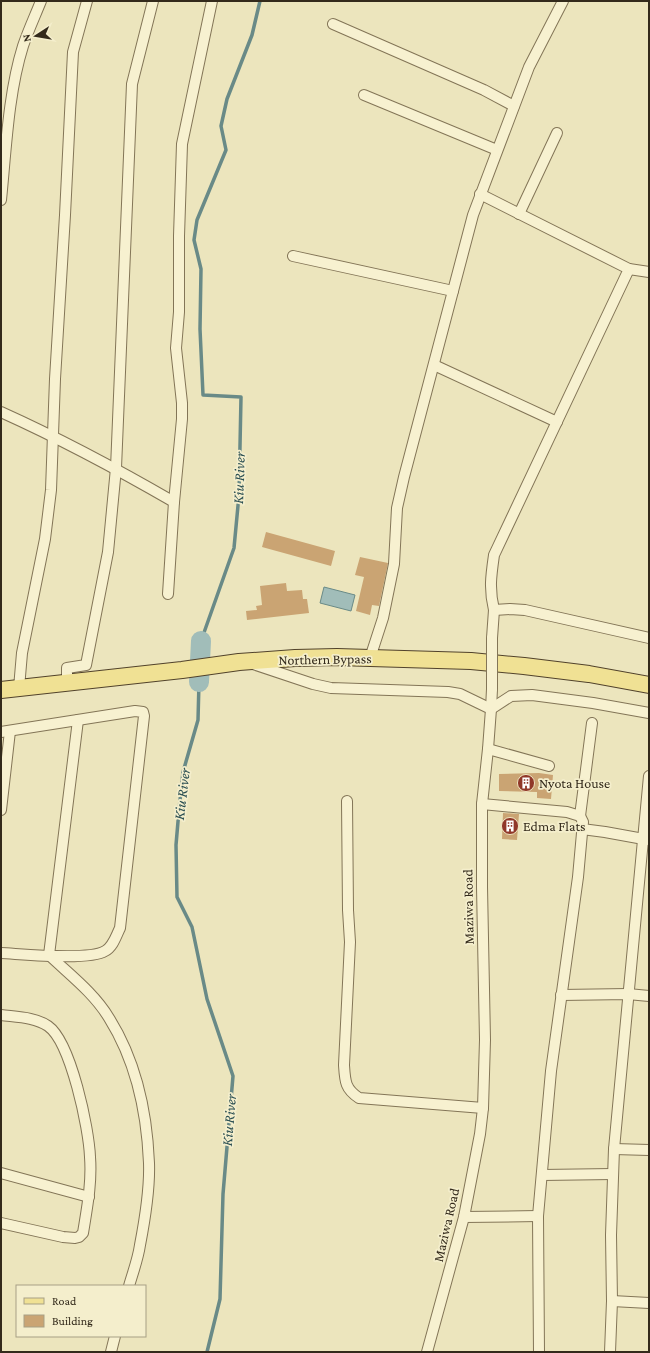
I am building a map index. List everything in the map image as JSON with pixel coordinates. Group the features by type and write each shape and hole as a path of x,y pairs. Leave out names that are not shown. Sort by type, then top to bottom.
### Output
{"main road":[{"name":"Northern Bypass","path":"1,690 182,670 245,661 295,658 370,658 471,661 589,674 649,685"}],"street":[{"path":"1,200 14,84 23,46 41,1"},
{"path":"19,688 22,653 45,539 51,490 55,379 74,52 87,1"},
{"path":"67,682 67,668 86,665 108,552 116,468 132,84 153,1"},
{"path":"168,594 174,502 182,419 182,403 176,348 179,312 179,236 182,144 212,1"},
{"path":"370,658 383,618 394,564 397,508 473,215 529,67 563,1"},
{"path":"333,24 484,90 514,106"},
{"path":"364,95 498,150"},
{"path":"519,214 557,133"},
{"path":"480,194 629,269 649,272"},
{"path":"293,256 453,291"},
{"name":"Maziwa Road","path":"426,1352 464,1216 480,1134 483,1108 485,1040 482,804 488,749 492,689 492,638 494,610 490,581 494,555 629,269"},
{"path":"434,365 557,422"},
{"path":"1,412 53,435 116,468 174,502"},
{"path":"494,610 525,610 649,638"},
{"path":"245,661 313,684 331,688 448,692 460,694 491,709 512,696 532,695 593,703 649,713"},
{"path":"1,810 6,732 135,711 143,712 144,716 120,928 114,941 106,951 96,955 1,953"},
{"path":"48,955 78,720"},
{"path":"539,1352 538,1216 551,1071 578,877 583,822 580,816 592,723"},
{"path":"488,749 549,766"},
{"path":"610,1352 612,1301 611,1235 614,1149 628,994 646,839 649,776"},
{"path":"346,801 350,942 344,1064 345,1080 348,1089 360,1098 483,1108"},
{"path":"482,804 567,812 580,816"},
{"path":"582,829 646,839"},
{"path":"48,955 81,984 109,1017 128,1054 141,1098 149,1164 140,1246 129,1285"},
{"path":"561,995 628,994 649,996"},
{"path":"1,1015 40,1021 49,1027 56,1035 66,1053 85,1117 90,1157 89,1197 83,1233 80,1237 63,1237 1,1223"},
{"path":"614,1149 649,1150"},
{"path":"1,1173 89,1197"},
{"path":"542,1175 613,1174"},
{"path":"464,1216 538,1216"},
{"path":"612,1301 649,1303"},
{"path":"111,1352 115,1337"}],"water":[{"path":"324,587 355,595 351,611 320,603"}],"building":[{"path":"266,532 335,551 331,566 262,547"},
{"path":"360,557 388,563 379,606 372,605 370,615 356,611 364,577 355,575"},
{"path":"286,583 287,591 302,590 303,599 307,599 309,613 247,620 246,611 257,610 256,606 262,605 260,586"},
{"name":"Nyota House","path":"539,773 553,775 551,799 537,798 537,792 499,791 499,774"},
{"name":"Edma Flats","path":"503,813 519,814 517,840 502,839"}],"waterway":[{"name":"Kiu River","path":"201,641 234,548 239,495 241,397 203,395 200,329 201,269 194,240 197,220 226,150 221,126 227,99 252,35 260,1"},
{"name":"Kiu River","path":"199,682 201,641"},
{"name":"Kiu River","path":"199,682 198,720 183,772 179,810 176,845 177,897 192,927 207,999 233,1076 223,1194 220,1299 207,1352"}],"place":[{"name":"Nyota House","path":"526,783"},
{"name":"Edma Flats","path":"510,826"}]}
